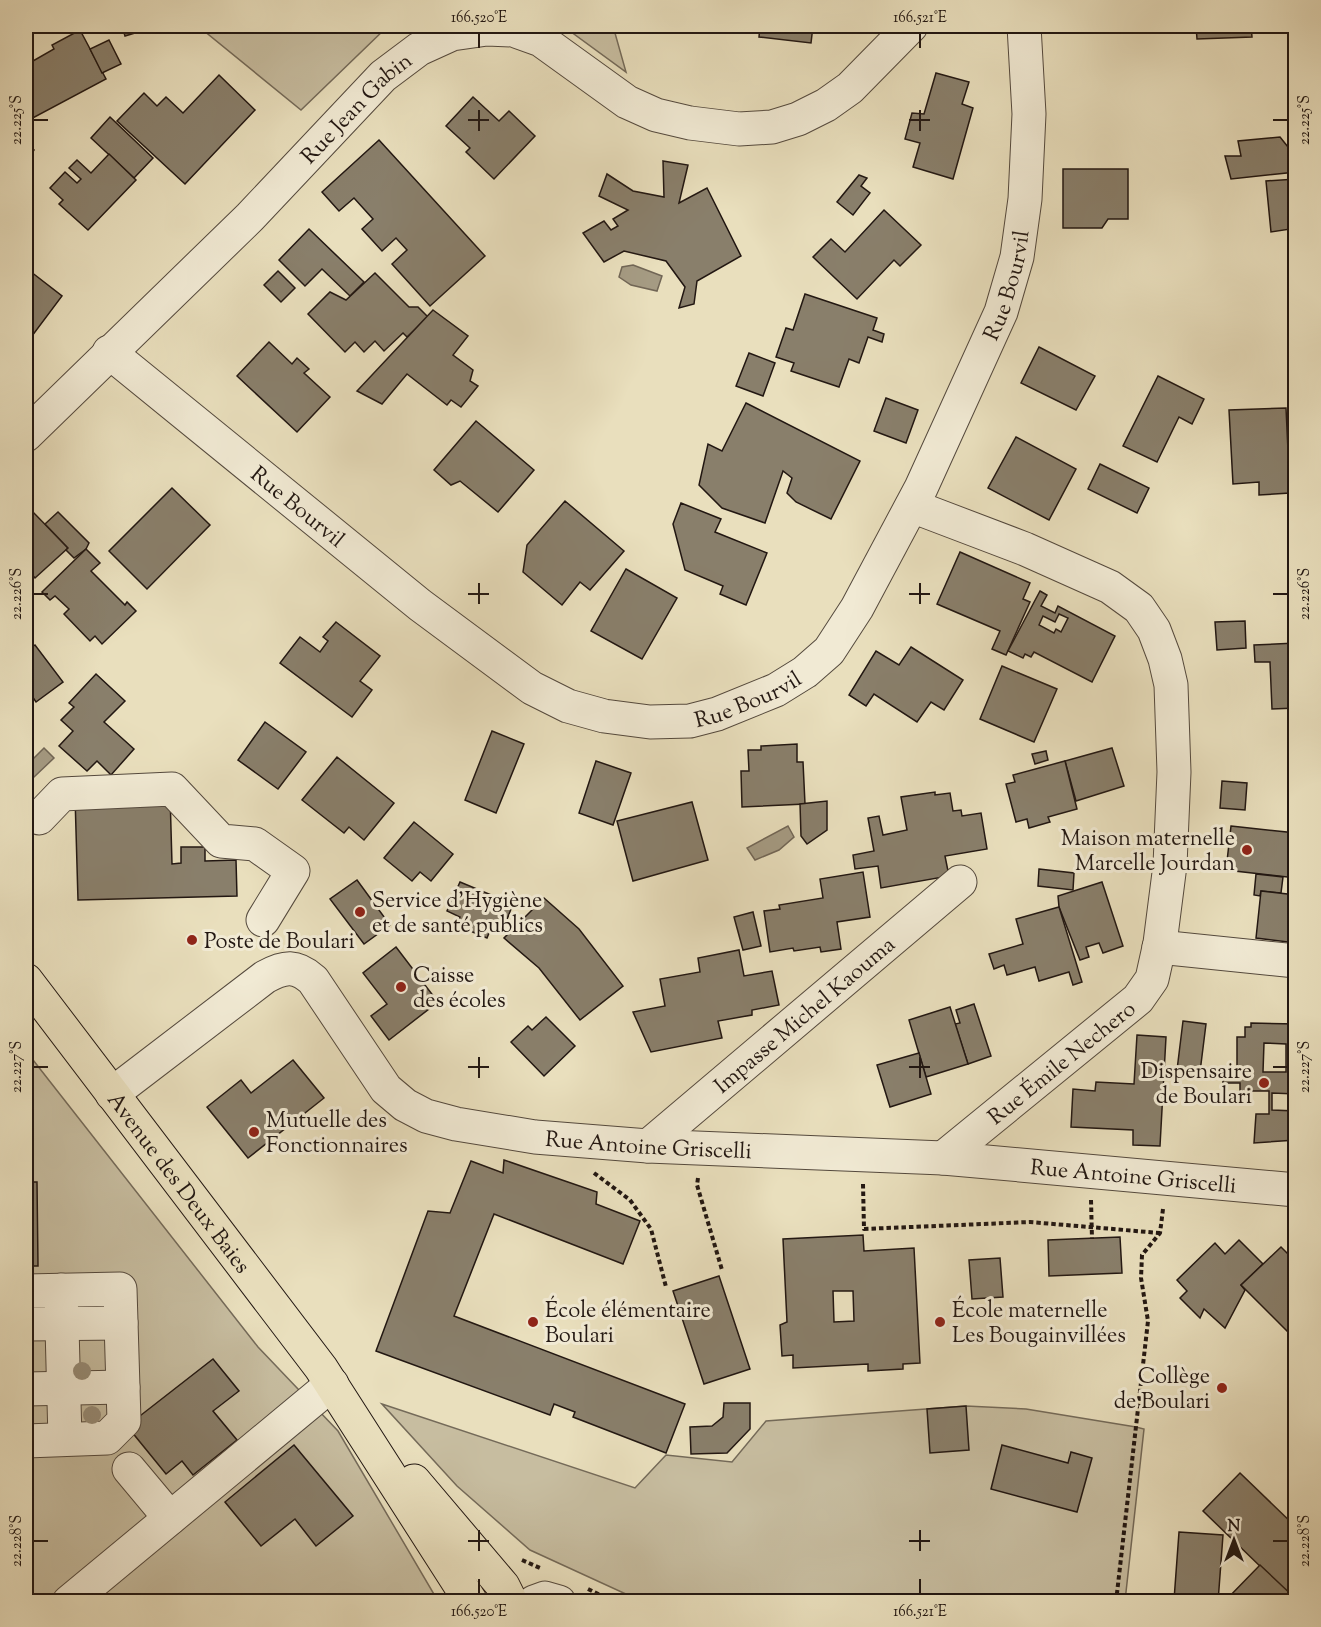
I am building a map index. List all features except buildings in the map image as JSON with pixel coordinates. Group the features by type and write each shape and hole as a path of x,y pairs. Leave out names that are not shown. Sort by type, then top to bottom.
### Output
{"main road":[{"name":"Avenue des Deux Baies","path":"26,980 332,1384 503,1586 511,1602"},
{"name":"Avenue des Deux Baies","path":"332,1384 471,1602"}],"street":[{"name":"Rue Jean Gabin","path":"26,435 250,217 383,76 419,49 452,34 487,29 513,30 541,39 627,102 656,115 690,123 739,129 772,127 798,119 826,105 850,88 911,26"},
{"name":"Rue Bourvil","path":"109,352 420,605 532,688 568,706 604,716 650,722 690,721 717,714 776,690 805,672 829,651 857,608 912,506 1001,312 1017,257 1025,199 1029,114 1024,26"},
{"name":"Rue Émile Nechero","path":"912,506 1057,563 1110,587 1139,608 1154,630 1171,685 1174,772 1170,865 1159,947 1152,979 1138,999 942,1158"},
{"path":"39,818 62,794 172,789 221,841 255,844 292,871 263,920"},
{"name":"Impasse Michel Kaouma","path":"648,1146 960,882"},
{"path":"1159,947 1296,961"},
{"name":"Rue Antoine Griscelli","path":"112,1094 265,977 275,971 290,969 301,970 313,980 386,1089 405,1105 426,1116 456,1124 535,1137 648,1146 942,1158 1296,1190"},
{"path":"26,1291 120,1289 124,1421 107,1438 26,1440"},
{"path":"62,1290 65,1440"},
{"path":"26,1324 62,1334 122,1334"},
{"path":"69,1602 332,1384"},
{"path":"26,1389 123,1387"},
{"path":"26,1440 63,1388"},
{"path":"129,1469 170,1518"},
{"path":"534,1602 545,1598 559,1602"}],"path":[{"path":"700,1172 697,1185 722,1270"},
{"path":"863,1179 864,1229 1030,1222 1160,1233"},
{"path":"1092,1192 1092,1239"},
{"path":"1116,1602 1148,1321 1141,1278 1142,1255 1160,1233 1164,1203"}],"shaded area":[{"path":"198,26 388,26 301,110"},
{"path":"563,26 613,26 626,72"},
{"path":"633,265 662,276 657,291 631,285 619,277 622,267"},
{"path":"44,748 54,758 33,778 26,770 26,766"},
{"path":"788,826 794,837 779,850 755,860 747,848"},
{"path":"26,1051 258,1347 338,1431 438,1601 26,1601"},
{"path":"382,1404 635,1488 666,1455 732,1462 766,1421 966,1406 1026,1409 1144,1429 1125,1601 641,1601 530,1550 457,1486"}],"place":[{"name":"Maison maternelle Marcelle Jourdan","path":"1247,850"},
{"name":"Service d'Hygiène et de santé publics","path":"360,912"},
{"name":"Poste de Boulari","path":"192,940"},
{"name":"Caisse des écoles","path":"401,987"},
{"name":"Dispensaire de Boulari","path":"1264,1083"},
{"name":"Mutuelle des Fonctionnaires","path":"254,1132"},
{"name":"École élémentaire Boulari","path":"533,1322"},
{"name":"École maternelle Les Bougainvillées","path":"940,1322"},
{"name":"Collège de Boulari","path":"1222,1388"}]}
